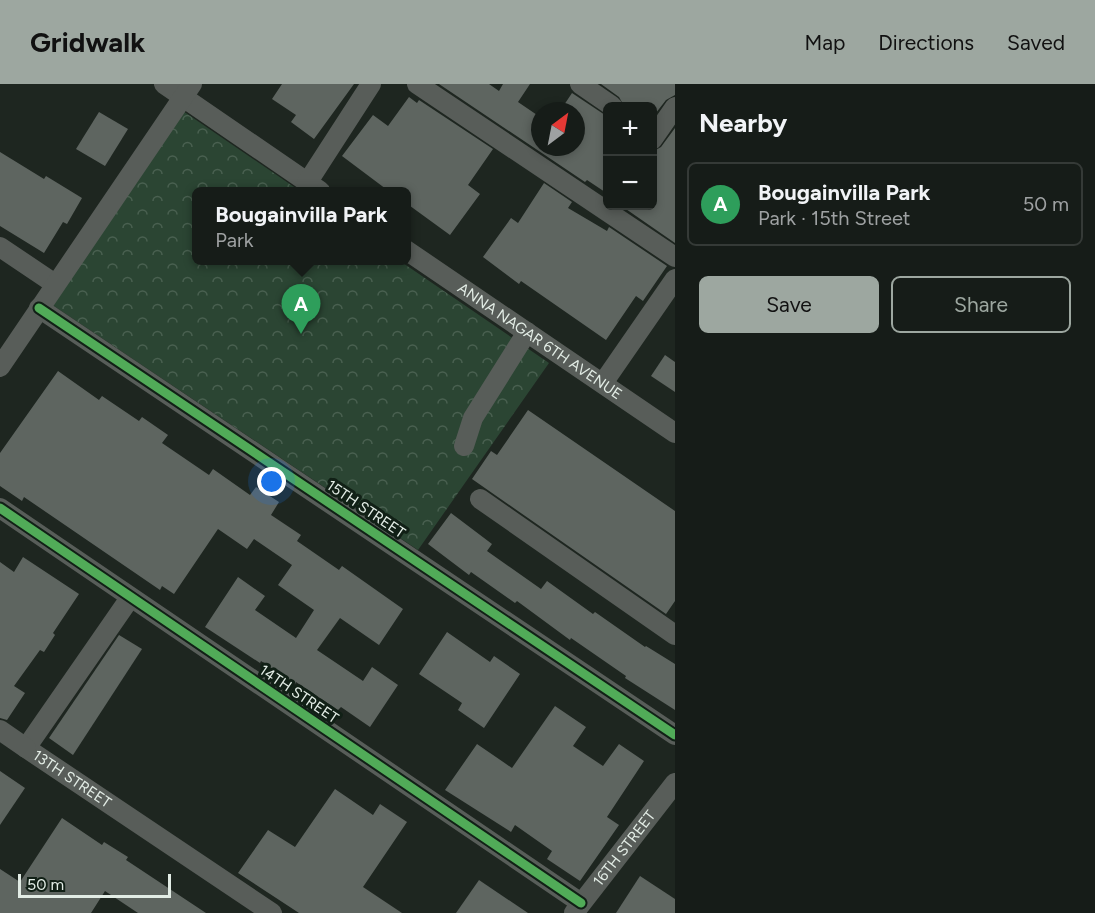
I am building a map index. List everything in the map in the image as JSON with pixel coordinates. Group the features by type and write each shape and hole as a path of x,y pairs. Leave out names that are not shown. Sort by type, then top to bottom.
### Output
{"street":[{"path":"164,84 187,91 314,187 371,84"},
{"path":"417,84 603,204"},
{"path":"580,84 606,102"},
{"path":"0,367 187,91"},
{"path":"657,132 675,107"},
{"path":"611,210 675,257"},
{"path":"0,247 55,284"},
{"name":"ANNA NAGAR 6TH AVENUE","path":"411,253 675,433"},
{"path":"603,383 675,279"},
{"name":"15TH STREET","path":"39,308 675,735"},
{"path":"464,446 473,418 527,332"},
{"path":"480,499 675,635"},
{"name":"14TH STREET","path":"0,508 578,908"},
{"name":"13TH STREET","path":"130,598 26,748 248,906 272,913"},
{"path":"0,730 26,748"},
{"name":"16TH STREET","path":"578,908 675,783"}],"green space":[{"path":"183,111 294,187 192,187 192,265 406,265 549,363 418,550 51,304"}],"building":[{"path":"282,84 354,84 314,139 291,122 296,115 272,99"},
{"path":"439,84 489,84 499,91 503,84 530,84 518,102 531,111 531,146"},
{"path":"601,84 675,84 675,95 666,100 657,112 657,102 622,102 619,97"},
{"path":"572,93 603,114 603,191 587,180 585,182 546,156 585,156 585,102 566,102"},
{"path":"409,97 417,103 419,100 493,149 468,185 480,194 450,235 411,207 411,187 383,187 342,156 373,115 388,126"},
{"path":"99,112 128,129 105,166 76,149"},
{"path":"675,128 675,243 627,210 657,210 657,149"},
{"path":"0,152 44,179 46,176 82,198 67,224 63,222 44,253 0,226"},
{"path":"544,183 572,202 568,208 607,231 609,227 667,266 643,301 636,296 606,340 521,281 519,284 483,257 511,218 518,223"},
{"path":"665,355 675,362 675,392 651,376"},
{"path":"58,371 99,400 102,396 139,421 142,417 168,435 162,443 209,475 213,469 250,495 256,487 279,502 271,515 301,535 297,541 339,570 342,566 403,609 379,645 340,618 317,650 363,681 372,667 398,685 370,727 341,707 338,710 296,682 295,684 261,661 260,663 205,627 238,577 265,596 255,610 296,638 314,610 278,585 292,565 254,539 247,549 218,529 174,594 162,586 160,590 24,497 22,501 0,486 0,453"},
{"path":"528,410 675,511 675,601 666,614 472,479 491,451 497,455"},
{"path":"451,513 492,544 487,551 541,589 547,581 593,614 595,612 645,647 675,664 675,710 625,678 626,676 571,638 570,640 517,601 515,603 471,572 469,575 428,544"},
{"path":"23,557 79,594 53,633 55,635 44,652 40,650 14,686 25,693 7,720 0,718 0,562 14,572"},
{"path":"447,632 490,662 494,656 520,674 484,728 458,710 462,703 419,674"},
{"path":"119,635 142,649 73,755 49,738"},
{"path":"555,706 586,727 573,746 603,766 619,744 644,761 607,817 619,825 580,881 547,859 552,851 515,825 511,832 445,790 477,744 512,768"},
{"path":"0,771 25,788 0,825"},
{"path":"335,789 373,815 380,804 407,822 363,887 402,913 299,913 238,873 268,830 295,847"},
{"path":"62,818 102,845 104,842 128,857 126,860 206,913 138,913 105,891 91,913 0,913 0,869 20,882"},
{"path":"640,876 675,899 675,913 616,913"},
{"path":"479,880 528,913 456,913"}],"cycle path":[{"path":"39,308 675,735"},
{"path":"0,508 581,903"}],"place":[{"name":"Bougainvilla Park","path":"301,334"}]}
